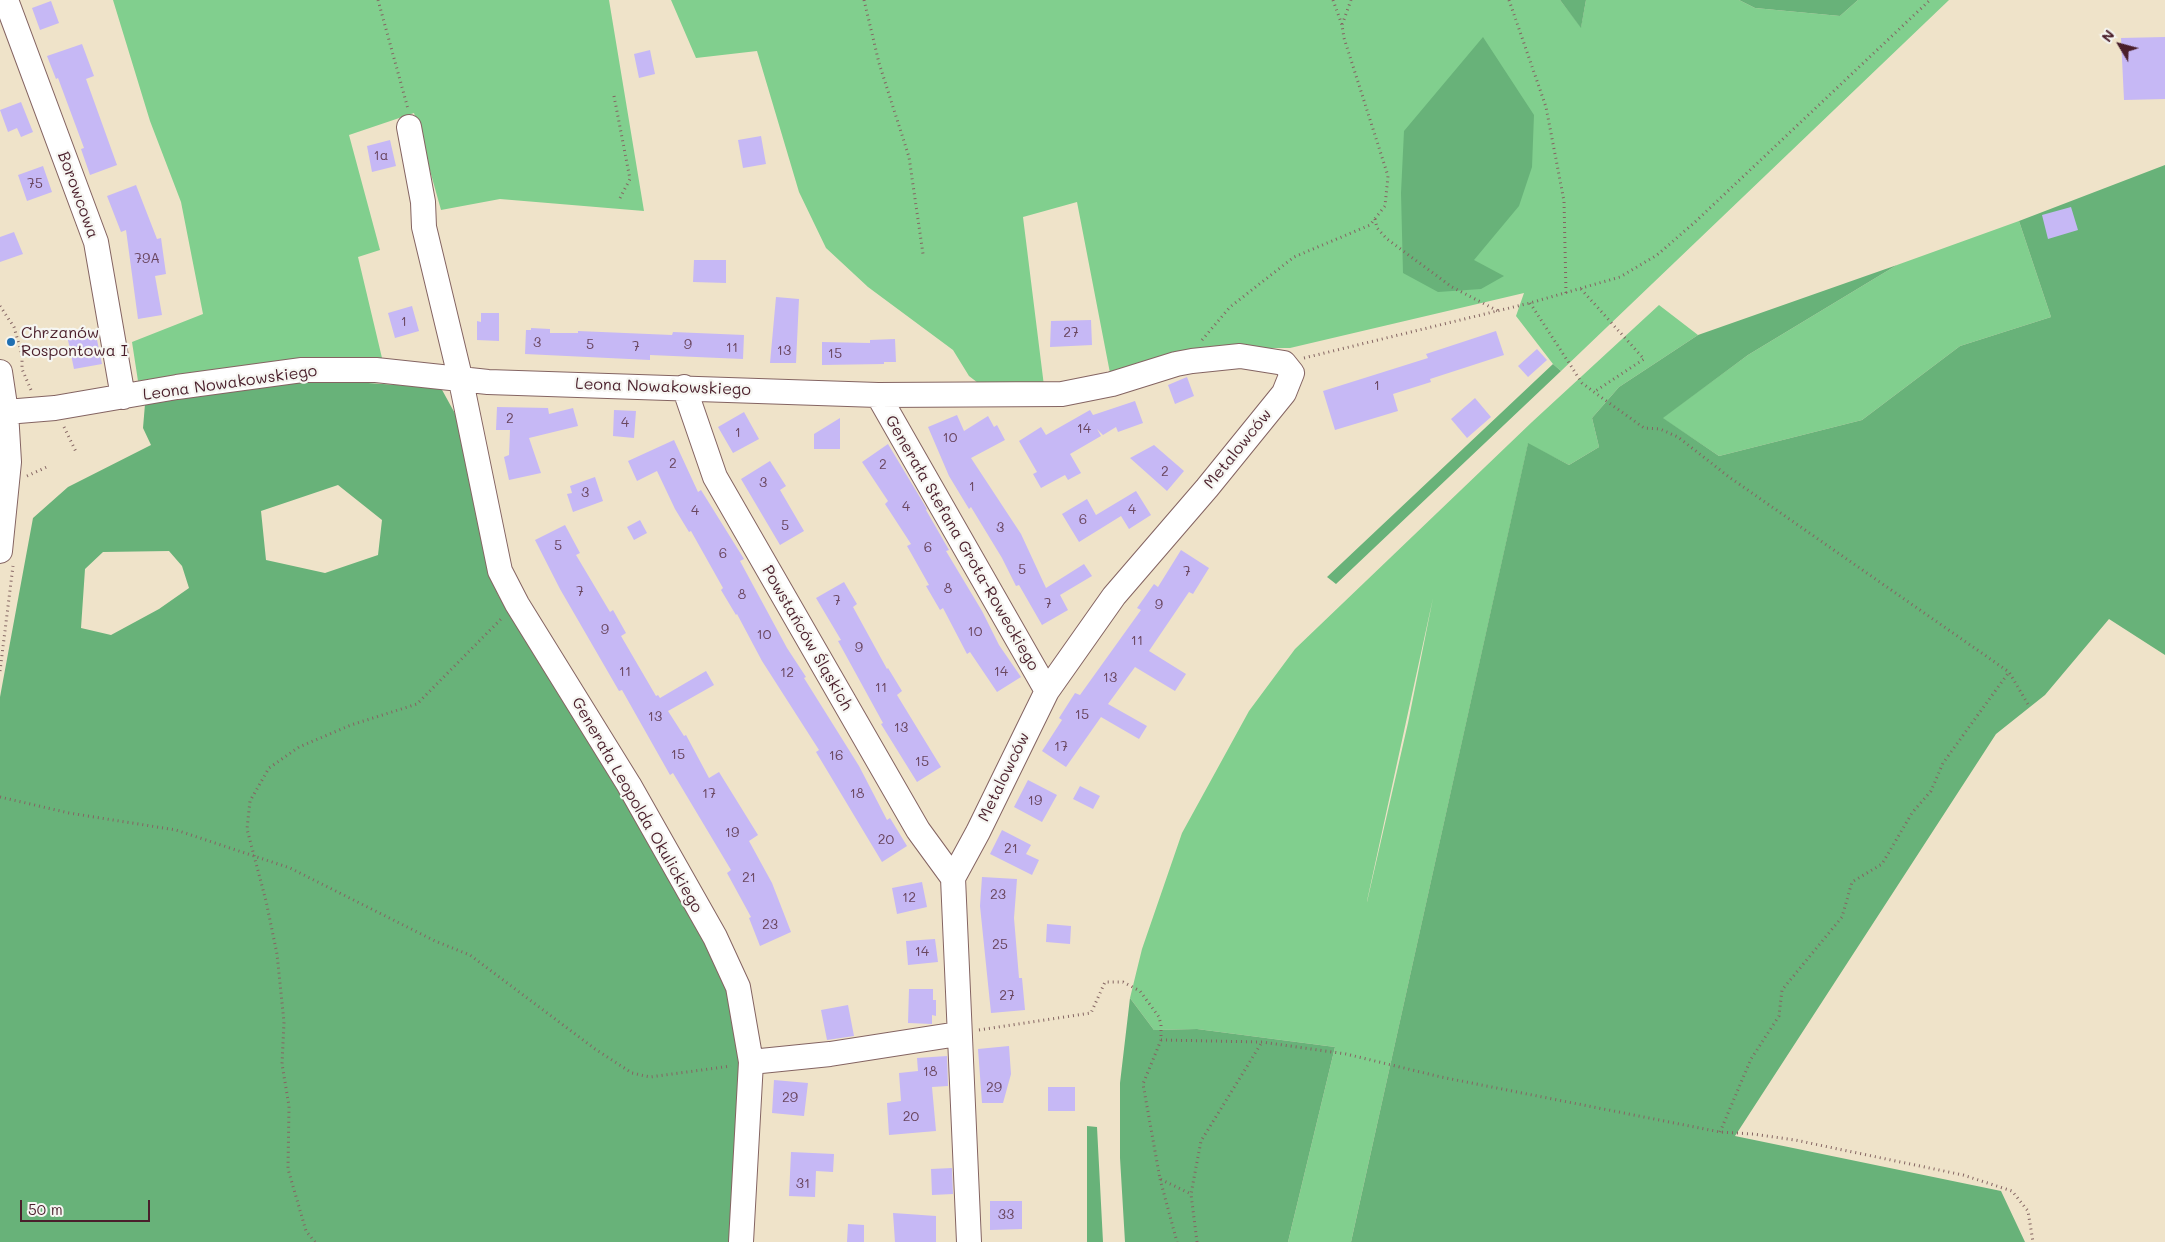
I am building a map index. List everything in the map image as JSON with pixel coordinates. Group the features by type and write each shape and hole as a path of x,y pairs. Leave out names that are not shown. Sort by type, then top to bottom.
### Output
{"street":[{"name":"Borowcowa","path":"6,0 96,242 123,397"},
{"name":"Generała Leopolda Okulickiego","path":"409,127 423,202 424,227 461,381 500,571 517,604 629,785 715,937 738,988 751,1062 741,1242"},
{"name":"Leona Nowakowskiego","path":"6,412 55,408 177,387 302,370 376,370 461,381 878,395 1062,394 1112,384 1176,364 1192,361 1240,356 1284,363"},
{"name":"Metalowców","path":"952,878 978,832 1047,691 1114,596 1207,488 1284,393 1292,373 1284,363"},
{"path":"0,372 6,412 9,462 0,551"},
{"name":"Powstańców Śląskich","path":"684,387 715,477 918,830 952,878"},
{"name":"Generała Stefana Grota-Roweckiego","path":"878,395 1047,691"},
{"path":"952,878 969,1242"},
{"path":"751,1062 830,1054 958,1034"}],"path":[{"path":"378,0 408,106 409,127"},
{"path":"864,0 879,63 909,157 923,254"},
{"path":"1192,361 1203,338 1230,307 1294,257 1370,225 1385,206 1388,176 1333,0"},
{"path":"1342,25 1351,0"},
{"path":"1509,0 1546,107 1564,201 1566,293"},
{"path":"1284,363 1530,303 1620,278 1657,255 1736,185 1930,0"},
{"path":"614,96 630,180 620,198"},
{"path":"1375,218 1381,233 1452,287 1498,311"},
{"path":"1581,288 1644,359 1594,392"},
{"path":"1530,303 1582,383 1644,428 1660,429 1678,437 1729,477 2009,672 2029,706"},
{"path":"0,306 14,327 22,356 22,369 28,386 36,395"},
{"path":"19,479 49,466"},
{"path":"315,1242 306,1231 288,1169 289,1106 282,1064 284,1022 277,954 266,900 247,829 250,801 269,768 299,747 351,725 416,704 517,604"},
{"path":"1720,1132 1751,1059 1779,1016 1782,990 1842,917 1852,882 1882,864 1912,813 1931,791 1943,763 2009,672"},
{"path":"0,797 69,813 176,830 290,868 435,941 470,955 595,1049 632,1073 650,1077 751,1062"},
{"path":"958,1034 1091,1013 1105,982 1123,982 1140,991 1159,1016 1161,1040 1143,1084 1160,1178 1177,1242"},
{"path":"1161,1040 1262,1042 1346,1054 1441,1077 1720,1132 1796,1140 1986,1181 2012,1191 2028,1211 2033,1242"},
{"path":"1198,1242 1191,1194 1201,1141 1262,1042"},
{"path":"1160,1178 1191,1194"}],"green space":[{"path":"113,0 609,0 644,211 500,199 441,210 414,113 349,135 380,250 358,257 382,358 308,357 138,381 132,342 203,314 181,202 150,121"},
{"path":"671,0 1560,0 1581,27 1586,0 1739,0 1755,8 1840,16 1858,0 1949,0 1561,371 1553,364 1516,316 1524,293 1290,348 1241,348 1110,373 1077,202 1023,217 1044,386 982,386 969,376 953,350 868,287 826,248 799,192 757,51 696,58"},
{"path":"1560,0 1586,0 1581,28"},
{"path":"1739,0 1858,0 1840,16 1755,8"},
{"path":"1483,37 1534,115 1532,167 1519,206 1474,260 1504,276 1481,289 1438,292 1403,273 1401,193 1404,131"},
{"path":"2165,165 2165,655 2109,619 2045,695 1996,734 1735,1136 2001,1191 2025,1242 1351,1242 1528,443 1569,465 1599,447 1592,418 1619,387 1698,335 1897,265 1748,355 1663,418 1719,456 1862,420 1960,346 2051,317 2019,221"},
{"path":"2019,221 2051,317 1960,346 1862,420 1719,456 1662,418 1748,355 1897,265"},
{"path":"1659,305 1698,335 1619,387 1592,418 1599,447 1569,465 1528,444 1351,1242 1288,1242 1335,1047 1197,1029 1154,1030 1130,998 1142,949 1182,833 1249,711 1295,649 1532,422","holes":["1433,598 1408,723 1367,902"]},
{"path":"1553,364 1561,371 1336,584 1327,577"},
{"path":"310,379 441,388 458,419 498,595 625,797 725,979 741,1064 732,1242 0,1242 0,697 33,518 68,487 151,445 143,428 145,404","holes":["338,485 382,520 378,555 325,573 266,560 261,511","169,551 182,566 189,588 159,609 111,635 81,628 85,569 103,552"]},
{"path":"1130,998 1154,1030 1197,1029 1335,1047 1288,1242 1125,1242 1120,1158 1120,1083"},
{"path":"1087,1126 1097,1127 1103,1242 1087,1242"}],"building":[{"path":"51,1 59,23 40,30 32,8"},
{"path":"2165,37 2165,99 2124,100 2121,38"},
{"path":"82,44 94,76 86,79 117,165 90,175 81,149 84,148 58,78 56,79 47,56"},
{"path":"650,50 655,74 639,78 634,54"},
{"path":"21,102 33,132 21,137 17,128 8,132 0,110"},
{"path":"761,136 766,164 743,168 738,140"},
{"path":"390,140 396,166 372,172 367,146"},
{"path":"43,166 52,192 27,201 18,175"},
{"path":"136,185 157,239 161,238 166,274 155,276 162,315 138,319 126,230 121,232 107,196"},
{"path":"2071,207 2078,230 2048,239 2042,215"},
{"path":"14,232 23,254 0,262 0,237"},
{"path":"694,260 726,260 726,283 693,282"},
{"path":"776,297 799,299 796,363 770,363"},
{"path":"412,306 419,331 395,338 388,313"},
{"path":"481,313 499,313 499,341 477,340 477,321 481,322"},
{"path":"1091,320 1092,345 1050,347 1051,321"},
{"path":"531,328 550,329 550,333 578,333 578,331 672,335 673,332 744,335 743,359 650,355 650,360 525,354 526,330 531,330"},
{"path":"1496,331 1504,355 1430,379 1431,382 1393,394 1398,411 1335,430 1323,391 1428,358 1426,354"},
{"path":"96,335 102,364 74,369 68,340"},
{"path":"895,339 896,362 884,362 884,364 822,365 822,342 870,343 870,340"},
{"path":"1537,349 1547,360 1528,377 1518,366"},
{"path":"1187,377 1194,396 1175,404 1168,385"},
{"path":"1475,398 1491,417 1467,438 1451,419"},
{"path":"1135,401 1143,423 1118,432 1116,427 1103,435 1097,429 1101,436 1070,454 1081,473 1068,480 1065,475 1041,488 1033,474 1037,472 1019,441 1041,427 1046,435 1090,410 1093,415"},
{"path":"497,407 548,408 549,414 573,408 578,426 529,438 541,473 509,480 504,457 509,455 510,430 496,430"},
{"path":"614,410 636,411 634,438 613,436"},
{"path":"744,412 759,439 733,453 718,427"},
{"path":"957,415 964,431 988,416 994,427 997,425 1005,440 971,458 1021,534 1046,588 1084,564 1092,576 1060,595 1068,610 1042,625 1019,585 1016,586 1002,558 971,507 969,509 949,476 928,427"},
{"path":"840,418 840,449 814,449 814,434"},
{"path":"674,440 698,492 701,490 744,559 740,561 787,648 806,677 804,678 859,766 887,820 890,818 907,846 882,862 816,752 819,750 762,661 737,614 721,590 723,588 691,531 689,532 675,509 657,471 637,481 628,461"},
{"path":"888,444 927,509 949,550 946,551 982,611 999,645 1021,677 997,692 970,652 967,654 943,608 940,610 926,586 929,585 907,546 911,544 885,504 888,501 862,462"},
{"path":"1154,445 1184,471 1167,491 1130,458"},
{"path":"770,461 786,486 780,490 804,531 780,545 741,479"},
{"path":"595,477 603,501 573,512 567,494 572,493 570,486"},
{"path":"1136,491 1151,515 1129,529 1121,516 1079,542 1062,514 1087,499 1096,515"},
{"path":"640,520 647,533 634,540 627,527"},
{"path":"565,525 580,553 576,555 610,612 613,610 626,633 621,636 656,696 658,695 660,698 706,671 714,685 668,711 684,736 686,735 709,778 719,772 758,835 749,841 772,883 791,932 760,946 749,918 751,917 727,873 731,870 673,773 670,775 622,690 619,691 560,589 535,540"},
{"path":"1181,550 1209,568 1193,594 1189,592 1149,651 1186,674 1175,691 1135,667 1108,704 1147,726 1139,739 1101,717 1066,767 1042,751 1062,720 1059,718 1075,693 1080,695 1141,610 1137,608 1154,584 1158,587"},
{"path":"844,582 857,604 853,607 887,669 902,691 897,695 941,767 917,782 881,724 883,723 838,641 841,640 816,598"},
{"path":"1028,780 1057,795 1042,822 1014,807"},
{"path":"1080,786 1100,796 1093,809 1073,799"},
{"path":"1002,830 1031,845 1026,854 1039,860 1032,875 990,854"},
{"path":"982,877 1017,879 1014,918 1019,978 1022,978 1025,1010 991,1013 980,906"},
{"path":"922,882 927,907 897,914 892,888"},
{"path":"1047,924 1071,926 1070,944 1046,942"},
{"path":"935,939 938,962 908,965 906,941"},
{"path":"909,989 933,989 933,1000 936,1000 936,1016 932,1015 932,1024 908,1023"},
{"path":"848,1005 854,1036 827,1040 821,1010"},
{"path":"1009,1046 1011,1074 1003,1103 982,1103 978,1049"},
{"path":"947,1056 948,1086 932,1087 936,1131 889,1135 887,1103 901,1101 899,1073 918,1071 917,1058"},
{"path":"774,1080 808,1083 804,1116 772,1113"},
{"path":"1048,1087 1075,1087 1075,1111 1048,1111"},
{"path":"791,1152 834,1154 833,1172 816,1171 815,1197 789,1196"},
{"path":"952,1168 953,1194 932,1195 931,1169"},
{"path":"990,1201 1022,1201 1022,1229 990,1230"},
{"path":"893,1213 936,1216 936,1242 895,1242"},
{"path":"848,1224 864,1225 864,1242 847,1242"}],"place":[{"name":"Chrzanów Rospontowa I","path":"11,342"}]}
